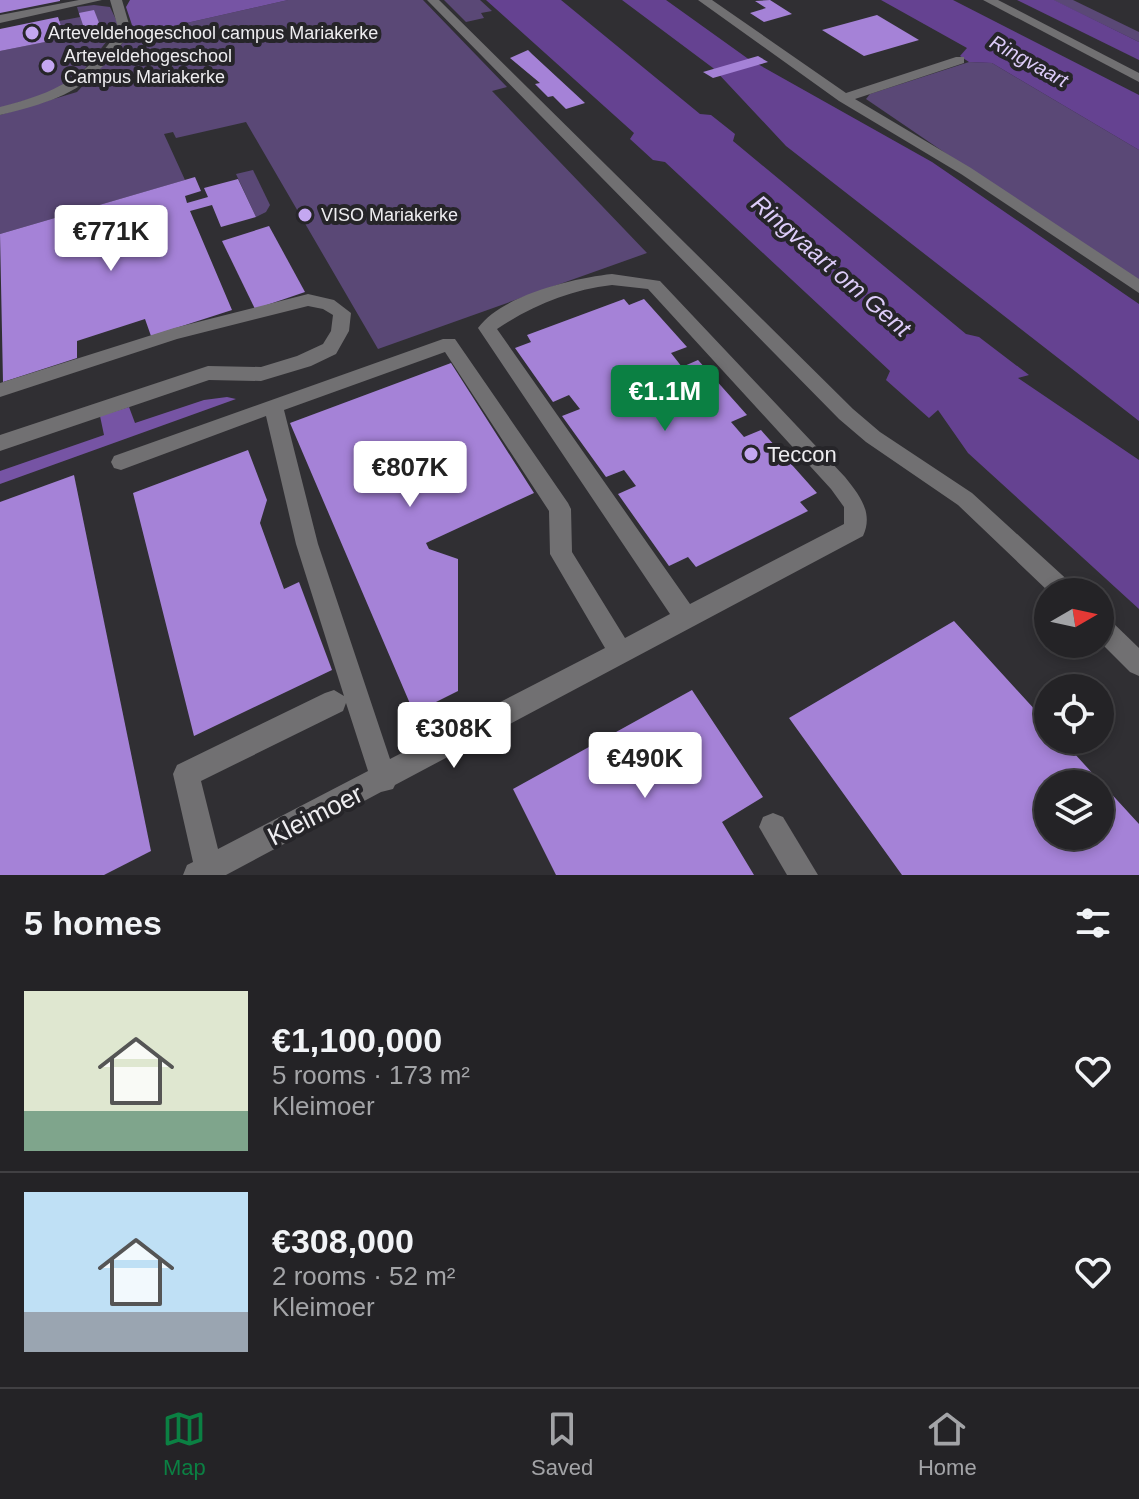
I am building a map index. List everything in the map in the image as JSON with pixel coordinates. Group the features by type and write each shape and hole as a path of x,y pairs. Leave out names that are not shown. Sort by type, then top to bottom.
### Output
{"street":[{"path":"0,19 96,0"},
{"path":"0,111 65,94 78,86 125,31 116,0"},
{"path":"433,0 846,414 873,437 999,527 1051,578"},
{"path":"704,0 844,98 966,171 1139,287"},
{"path":"989,0 1139,78"},
{"path":"844,98 960,60"},
{"name":"Kleimoer","path":"203,872 384,780 621,653 687,619 855,529 855,505 838,483 654,285 635,278 615,278 552,294 502,316 487,328 687,619"},
{"path":"0,390 174,334 308,300 328,304 342,313 340,331 330,349 304,361 261,374 208,373 0,443"},
{"path":"121,462 449,344 560,509 561,554 621,653"},
{"path":"273,406 307,544 384,780"},
{"path":"1114,640 1139,664"},
{"path":"203,872 186,774 334,702"},
{"path":"773,827 804,875"}],"shaded area":[{"path":"130,0 288,0 129,36 133,28 126,7"},
{"path":"288,0 423,0 507,87 492,91 647,253 378,349 246,122 176,138 173,132 164,134 185,180 0,234 0,115 77,92 129,36"},
{"path":"444,0 480,0 492,11 481,13 484,18 466,22"},
{"path":"1053,0 1073,0 1139,32 1139,42"},
{"path":"77,7 110,7 119,26 70,87 0,108 0,51 64,38 59,21 80,17"},
{"path":"969,62 992,63 1139,150 1139,285 866,99 870,94"},
{"path":"253,170 270,205 266,212 256,217 236,174"},
{"path":"236,399 0,484 0,471 104,435 100,416 129,407 135,423 204,400"}],"water":[{"name":"Ringvaart om Gent","path":"486,0 561,0 700,114 711,115 735,134 733,141 966,334 979,337 1029,375 1018,378 1139,460 1139,609 1114,586 1114,578 1105,578 968,453 938,410 929,418 886,380 890,371 665,162 653,160 630,139 634,133"},
{"path":"622,0 666,0 747,58 932,162 1139,304 1139,421 786,146 713,68"},
{"name":"Ringvaart","path":"881,0 953,0 1139,95 1139,150 992,63 969,62 960,56 967,48"},
{"path":"1017,0 1054,0 1139,42 1139,60"}],"building":[{"path":"0,0 60,0 60,1 0,13"},
{"path":"770,0 792,14 764,22 750,13 766,8 755,1"},
{"path":"94,10 103,33 87,37 79,13"},
{"path":"877,15 919,40 864,56 822,30"},
{"name":"Arteveldehogeschool campus Mariakerke","path":"58,17 65,38 0,51 0,29"},
{"path":"528,50 585,103 566,109 553,96 548,97 535,84 540,83 510,58"},
{"path":"758,56 768,62 713,78 703,72"},
{"path":"195,177 201,191 185,196 187,203 208,197 204,188 238,179 256,217 221,227 212,205 190,211 232,310 151,336 145,319 77,341 77,358 3,382 0,234"},
{"path":"269,226 305,292 255,309 222,241"},
{"path":"624,299 629,305 644,299 687,347 671,353 682,367 698,360 747,415 731,422 744,437 761,430 817,493 800,502 808,511 696,567 688,557 669,566 618,494 636,486 624,470 606,477 562,416 580,409 569,395 553,402 515,348 531,342 527,335"},
{"path":"451,363 534,493 426,543 429,549 458,559 458,691 414,713 290,423"},
{"path":"248,450 267,500 260,523 284,589 299,582 332,670 194,736 133,493"},
{"path":"74,475 151,851 104,875 0,875 0,502"},
{"path":"954,621 1034,709 1034,754 1075,754 1090,770 1034,770 1034,850 1114,850 1114,797 1139,824 1139,875 902,875 789,718"},
{"path":"692,690 763,797 722,822 754,875 556,875 513,789"}],"place":[{"name":"Arteveldehogeschool campus Mariakerke","path":"32,33"},
{"name":"Arteveldehogeschool Campus Mariakerke","path":"48,66"},
{"name":"VISO Mariakerke","path":"305,215"},
{"name":"Teccon","path":"751,454"}]}
